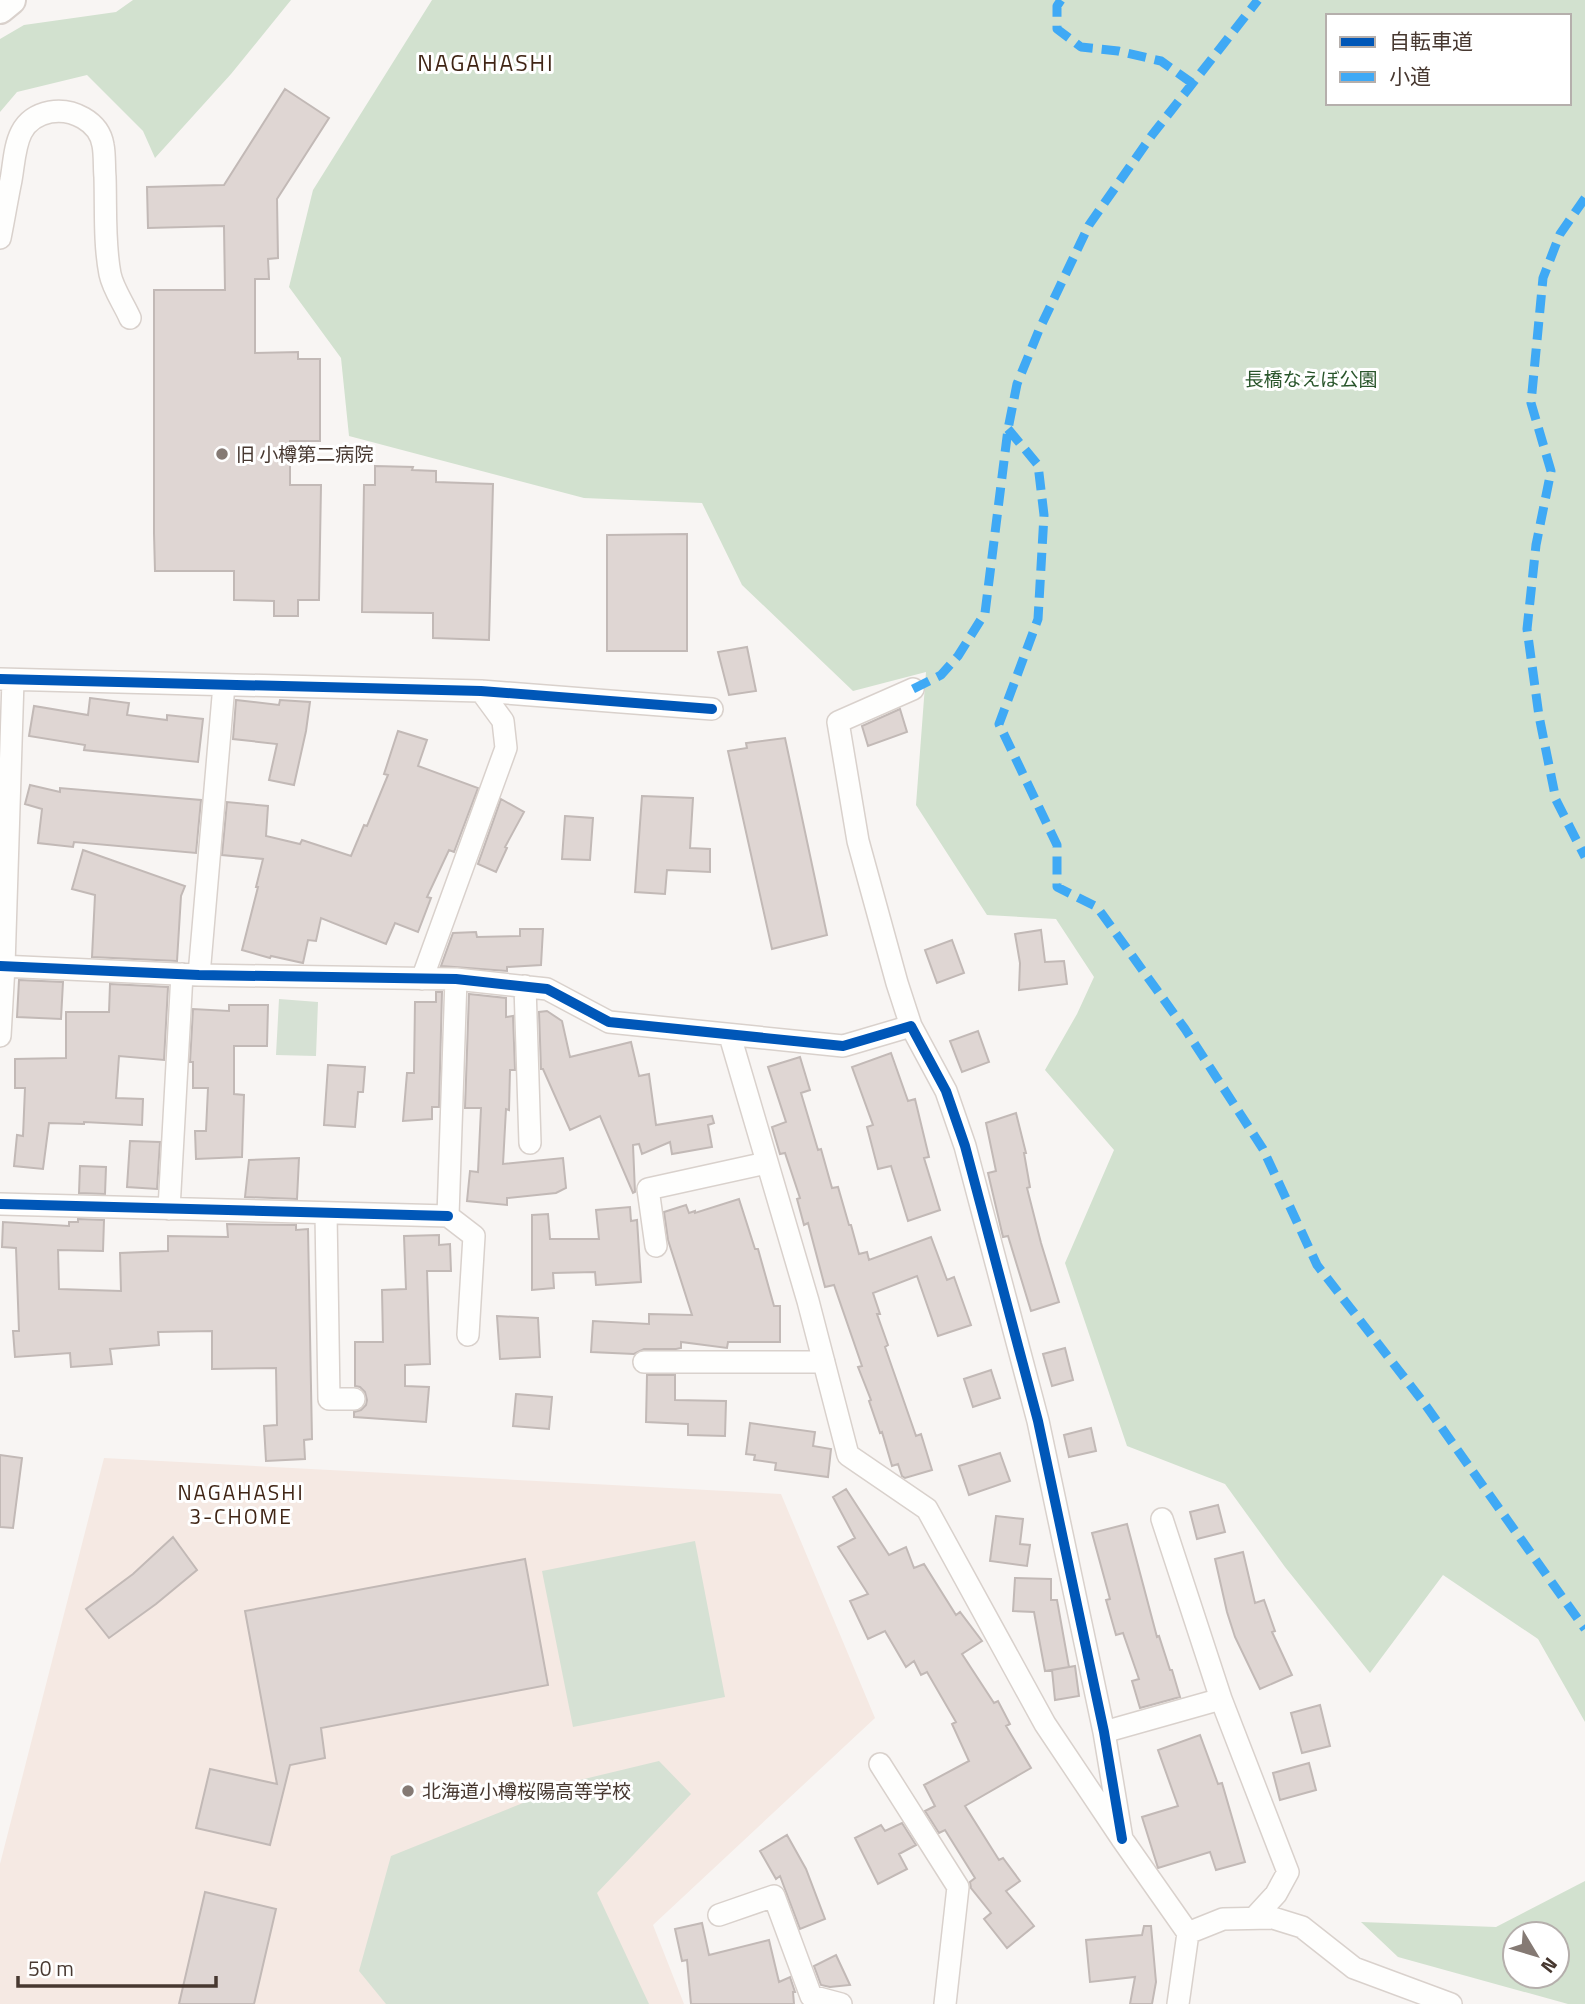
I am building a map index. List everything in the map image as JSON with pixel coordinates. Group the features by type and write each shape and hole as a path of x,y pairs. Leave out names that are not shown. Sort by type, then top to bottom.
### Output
{"street":[{"path":"0,9 11,0"},
{"path":"0,238 15,146 23,129 34,117 49,112 65,111 83,116 103,143 106,235 111,276 130,318"},
{"path":"0,1037 7,679 481,691 712,709"},
{"path":"169,1209 190,974 224,685"},
{"path":"913,689 838,722 858,841 911,1026 946,1091 965,1146 1038,1421 1104,1732 1122,1839"},
{"path":"422,979 506,748 503,721 481,691"},
{"path":"2,966 190,974 456,979 547,989 609,1022 844,1046 911,1026"},
{"path":"448,1216 456,979"},
{"path":"525,986 530,1143"},
{"path":"730,1036 808,1301 848,1455 927,1509 1045,1724 1188,1933 1178,2004"},
{"path":"656,1246 648,1189 766,1163"},
{"path":"0,1205 448,1216 474,1236 468,1335"},
{"path":"326,1213 329,1399 354,1399"},
{"path":"644,1362 824,1362"},
{"path":"1162,1519 1221,1699 1288,1872 1276,1894 1254,1917"},
{"path":"1104,1732 1221,1699"},
{"path":"880,1764 958,1887 944,2004"},
{"path":"719,1915 774,1896 811,1996 841,2004"},
{"path":"1188,1933 1223,1919 1273,1918 1302,1927 1354,1968 1451,2004"}],"shaded area":[{"path":"279,999 318,1002 316,1056 276,1055"},
{"name":"北海道小樽桜陽高等学校","path":"104,1458 781,1494 875,1718 653,1925 684,2004 0,2004 0,1864"},
{"path":"695,1541 725,1697 573,1727 542,1571"},
{"path":"659,1761 691,1794 597,1893 649,2004 386,2004 359,1971 391,1856 580,1780"}],"green space":[{"path":"133,0 291,0 231,74 155,158 143,131 87,75 17,92 0,112 0,39 24,25 116,12"},
{"name":"長橋なえぼ公園","path":"432,0 1585,0 1585,1722 1538,1639 1443,1575 1370,1673 1285,1567 1225,1484 1127,1446 1065,1263 1114,1150 1045,1070 1077,1014 1094,977 1056,919 987,915 916,805 926,672 853,691 742,585 702,503 584,498 349,436 341,358 289,287 313,190"},
{"path":"1585,1881 1585,2004 1568,2004 1517,1990 1571,1990 1571,1920 1510,1920"},
{"path":"1361,1922 1496,1927 1501,1924 1501,1985 1398,1957"}],"building":[{"name":"旧 小樽第二病院","path":"285,89 329,118 277,199 278,258 268,259 269,279 255,279 255,353 298,352 298,359 320,359 320,441 290,441 290,485 321,485 319,600 298,600 298,616 274,616 274,601 234,600 234,571 155,571 154,533 154,290 225,290 224,226 148,228 147,187 224,185"},
{"path":"375,466 413,467 412,470 436,471 436,482 493,484 489,640 433,638 433,613 362,612 364,485 375,485"},
{"path":"687,534 687,651 607,651 607,535"},
{"path":"747,647 756,691 729,695 718,652"},
{"path":"90,698 129,703 127,715 167,720 167,715 203,719 198,762 84,750 85,745 29,736 34,706 88,715"},
{"path":"236,700 279,705 280,700 310,702 294,785 269,780 277,744 233,739"},
{"path":"900,709 907,732 868,746 862,726"},
{"path":"398,731 427,740 418,766 478,788 454,852 449,850 427,897 431,898 418,932 395,923 386,944 321,918 316,941 308,940 303,963 242,950 263,859 222,855 227,802 268,806 266,836 300,844 302,840 351,856 388,775 384,774"},
{"path":"785,738 827,935 772,949 728,751 747,748 746,743"},
{"path":"30,785 60,792 60,788 201,800 196,853 74,842 73,847 38,843 42,809 25,804"},
{"path":"642,796 693,798 690,848 710,849 710,872 667,870 665,894 635,892"},
{"path":"501,799 524,812 505,847 507,848 496,872 478,864"},
{"path":"565,816 593,818 590,860 562,859"},
{"path":"83,850 185,886 181,896 177,961 92,957 95,895 72,889"},
{"path":"520,929 543,929 541,965 507,967 507,971 441,966 453,933 476,932 477,937 520,936"},
{"path":"1041,930 1045,962 1064,961 1067,984 1019,990 1020,963 1015,934"},
{"path":"952,940 964,973 937,983 925,950"},
{"path":"19,980 63,982 61,1019 17,1017"},
{"path":"110,984 168,987 164,1060 119,1056 116,1098 143,1099 142,1125 49,1123 43,1169 14,1166 17,1135 23,1136 25,1088 15,1088 15,1059 66,1058 66,1012 109,1012"},
{"path":"436,992 442,992 439,1107 432,1107 432,1119 403,1121 407,1073 414,1073 415,1002 436,1002"},
{"path":"469,994 506,998 506,1017 513,1016 515,1070 510,1070 503,1164 563,1158 566,1188 556,1193 507,1198 507,1205 467,1201 470,1171 478,1172 481,1108 465,1108"},
{"path":"229,1005 268,1005 267,1046 234,1046 234,1094 244,1095 242,1157 196,1159 195,1131 206,1131 208,1088 193,1088 193,1062 190,1062 193,1009 229,1011"},
{"path":"547,1011 562,1021 570,1057 631,1042 639,1076 649,1074 656,1125 712,1116 714,1123 708,1125 712,1147 672,1154 670,1142 642,1154 639,1144 633,1145 633,1193 600,1116 570,1130 541,1069 539,1012"},
{"path":"978,1031 989,1062 962,1072 950,1041"},
{"path":"891,1053 908,1101 915,1099 929,1157 924,1158 940,1210 908,1221 891,1166 878,1169 867,1127 873,1125 852,1067"},
{"path":"800,1057 810,1090 801,1093 818,1150 821,1149 832,1188 838,1187 859,1254 867,1252 869,1260 931,1237 947,1280 954,1277 971,1325 938,1336 917,1276 873,1293 888,1345 885,1347 916,1436 921,1434 932,1470 905,1478 898,1464 892,1466 858,1367 862,1366 834,1285 825,1287 808,1223 804,1225 797,1199 800,1198 785,1153 780,1154 772,1127 786,1122 768,1067"},
{"path":"328,1065 365,1067 363,1092 358,1092 355,1127 324,1125"},
{"path":"1016,1113 1026,1153 1030,1187 1027,1188 1059,1302 1031,1311 1008,1236 1003,1237 988,1173 996,1171 986,1123"},
{"path":"130,1141 160,1142 157,1189 127,1187"},
{"path":"299,1158 297,1199 245,1197 249,1160"},
{"path":"80,1166 106,1167 105,1194 79,1193"},
{"path":"739,1199 755,1249 758,1249 774,1306 780,1306 780,1342 728,1342 727,1348 681,1342 681,1348 644,1349 634,1354 591,1352 593,1321 649,1324 649,1314 692,1315 668,1240 664,1212 686,1205 689,1213 695,1213"},
{"path":"630,1207 631,1221 637,1220 641,1282 596,1285 595,1272 553,1273 554,1288 532,1290 532,1215 548,1214 550,1239 599,1239 596,1210"},
{"path":"78,1219 104,1220 103,1251 58,1250 59,1289 121,1291 120,1253 168,1251 168,1236 228,1237 227,1224 296,1225 296,1230 308,1229 312,1439 304,1440 305,1459 266,1461 264,1426 277,1425 276,1368 212,1369 212,1331 158,1332 159,1345 110,1349 112,1364 71,1367 70,1353 15,1357 13,1331 19,1331 16,1248 2,1247 3,1222 69,1226 69,1222 78,1222"},
{"path":"439,1235 439,1245 450,1244 451,1271 427,1271 430,1364 405,1365 405,1386 429,1387 426,1422 354,1417 354,1412 361,1410 367,1400 365,1392 355,1386 355,1342 383,1342 382,1290 406,1289 404,1236"},
{"path":"497,1316 538,1318 540,1357 500,1359"},
{"path":"1065,1348 1073,1380 1052,1386 1043,1354"},
{"path":"991,1370 1000,1398 973,1407 964,1379"},
{"path":"647,1375 675,1375 675,1400 726,1401 725,1436 688,1435 688,1424 646,1422"},
{"path":"516,1394 552,1397 549,1429 513,1426"},
{"path":"750,1423 815,1432 813,1446 831,1449 828,1477 775,1470 776,1463 754,1460 755,1455 746,1454"},
{"path":"1091,1428 1096,1451 1069,1457 1064,1435"},
{"path":"1000,1453 1010,1481 969,1495 959,1466"},
{"path":"0,1455 22,1458 13,1528 0,1527"},
{"path":"846,1489 889,1555 906,1547 914,1568 924,1564 956,1615 960,1612 982,1641 962,1654 994,1703 998,1701 1010,1724 1006,1726 1031,1768 965,1806 999,1860 1003,1858 1020,1881 1006,1891 1034,1926 1007,1948 984,1919 991,1913 971,1888 970,1882 975,1878 945,1830 939,1833 925,1811 935,1806 924,1785 969,1761 952,1724 956,1722 927,1672 921,1675 914,1661 906,1667 885,1631 868,1639 850,1601 868,1594 838,1547 855,1538 833,1497"},
{"path":"1218,1505 1225,1532 1197,1539 1190,1512"},
{"path":"996,1516 1023,1519 1020,1544 1030,1545 1027,1566 990,1561"},
{"path":"1127,1524 1157,1637 1159,1636 1180,1697 1140,1708 1132,1681 1139,1679 1123,1633 1116,1635 1106,1600 1110,1599 1092,1533"},
{"path":"173,1537 197,1570 109,1638 86,1609 133,1574"},
{"path":"1243,1552 1255,1603 1264,1600 1275,1631 1272,1632 1292,1675 1260,1689 1235,1637 1215,1559"},
{"path":"525,1559 548,1685 321,1728 325,1758 290,1765 270,1845 196,1828 210,1769 277,1784 245,1611"},
{"path":"1015,1578 1051,1579 1051,1600 1057,1600 1069,1667 1045,1671 1034,1612 1013,1611"},
{"path":"1075,1666 1079,1696 1055,1700 1052,1670"},
{"path":"1320,1705 1330,1746 1302,1753 1291,1713"},
{"path":"1200,1735 1218,1784 1222,1783 1245,1862 1216,1870 1210,1852 1158,1868 1142,1817 1178,1806 1158,1750"},
{"path":"1309,1763 1316,1790 1280,1800 1273,1773"},
{"path":"902,1823 916,1845 899,1854 907,1869 878,1884 855,1838 881,1825 885,1831"},
{"path":"787,1835 806,1869 825,1919 800,1929 780,1876 776,1879 760,1851"},
{"path":"205,1892 276,1909 254,2004 179,2004"},
{"path":"702,1923 709,1955 769,1940 779,1982 790,1977 795,1992 794,2004 691,2004 687,1960 682,1961 675,1929"},
{"path":"1144,1926 1151,1926 1156,1982 1152,2004 1130,2004 1135,1977 1090,1982 1086,1940 1142,1935"},
{"path":"836,1955 850,1985 821,1985 814,1966"}],"marked path":[{"path":"1061,0 1057,6 1057,29 1081,47 1118,51 1161,61 1192,83"},
{"path":"913,689 941,675 958,656 985,613 1008,429 1017,384 1039,330 1089,225 1152,135 1258,0"},
{"path":"1585,198 1560,234 1543,278 1531,403 1551,471 1536,545 1527,629 1539,716 1556,800 1585,857"},
{"path":"1008,429 1038,465 1044,515 1038,619 999,724 1057,845 1057,887 1097,907 1185,1029 1263,1149 1317,1265 1424,1403 1585,1629"}],"cycle path":[{"path":"0,679 481,691 712,709"},
{"path":"0,966 199,975 456,979 547,989 609,1022 843,1046 911,1026 946,1091 965,1146 1038,1421 1104,1732 1122,1839"},
{"path":"0,1204 448,1216"}],"place":[{"name":"旧 小樽第二病院","path":"222,454"},
{"name":"北海道小樽桜陽高等学校","path":"408,1791"}],"district":[{"name":"NAGAHASHI","path":"486,63"},
{"name":"NAGAHASHI 3-CHOME","path":"241,1505"}]}
